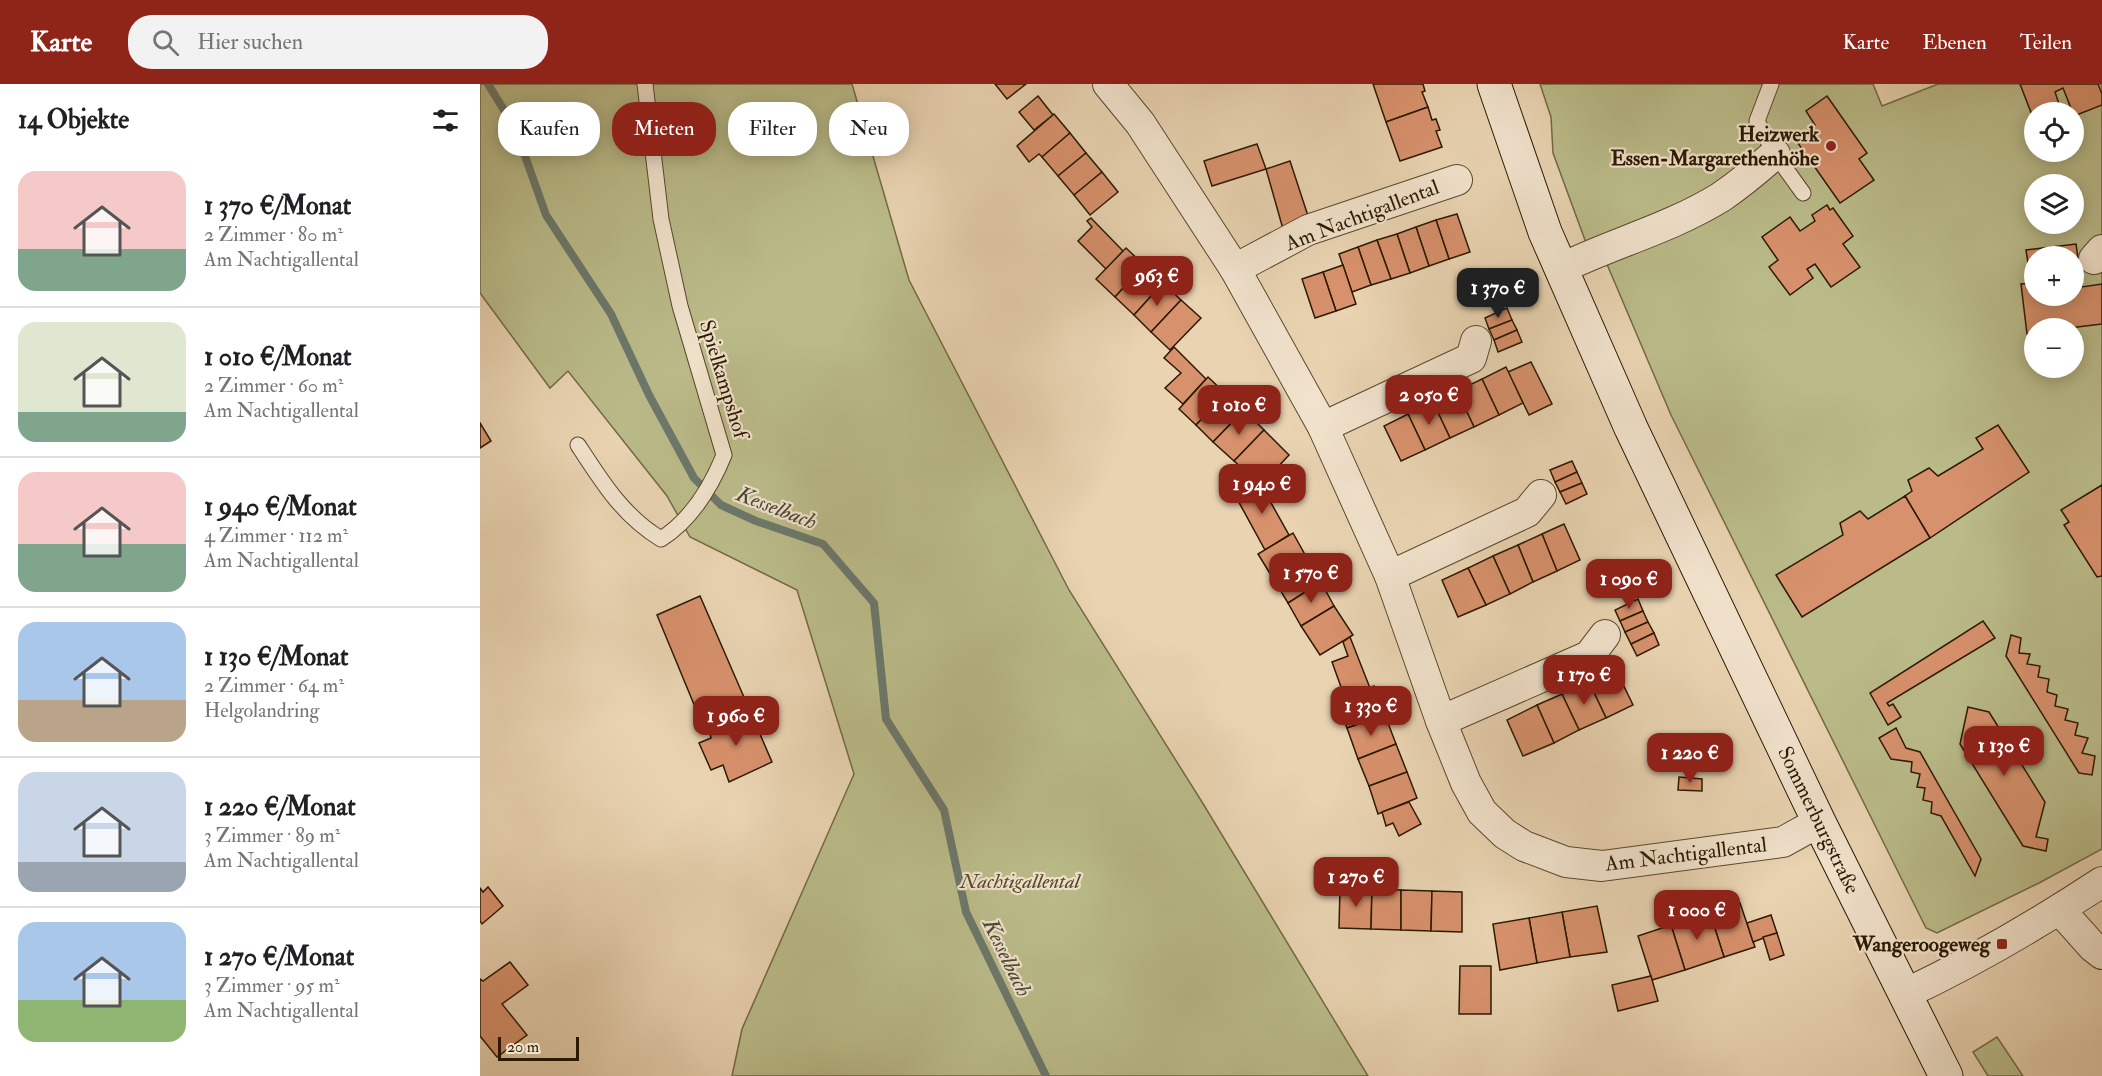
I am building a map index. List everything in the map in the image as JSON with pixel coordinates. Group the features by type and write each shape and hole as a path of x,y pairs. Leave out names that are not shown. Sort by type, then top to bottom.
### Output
{"street":[{"name":"Am Nachtigallental","path":"1108,84 1140,123 1235,268 1323,426 1390,576 1441,721 1482,812 1505,834 1524,846 1566,862 1602,866 1783,842 1819,822"},
{"name":"Sommerburgstraße","path":"1494,84 1538,212 1560,268 1630,428 1819,822 1947,1076"},
{"path":"1560,268 1658,228 1720,197 1775,154"},
{"name":"Am Nachtigallental","path":"1235,268 1308,230 1456,180"},
{"path":"1323,426 1471,358 1476,341"},
{"path":"1390,576 1527,512 1541,495"},
{"path":"1441,721 1589,656 1605,635"},
{"path":"1905,994 1990,951 2060,910 2102,882"},
{"path":"2060,910 2102,954"}],"lane":[{"name":"Spielkampshof","path":"578,445 609,494 627,514 661,539 675,530 702,498 715,478 724,455 680,306 663,230 645,84"},
{"path":"1771,84 1757,121 1775,154 1803,193"}],"green space":[{"name":"Nachtigallental","path":"480,84 852,84 857,102 829,102 829,156 873,156 909,280 1069,590 1202,802 1368,1076 732,1076 742,1029 854,774 797,590 690,537 667,496 568,371 550,388 480,293"},
{"path":"1540,84 1873,84 1882,106 1938,84 2102,84 2102,849 1937,933 1926,928 1671,415 1606,262 1585,240 1553,153 1551,117"},
{"path":"1997,1037 2023,1076 1988,1076 1973,1052"}],"building":[{"path":"995,84 1026,84 1007,99"},
{"path":"1373,84 1423,84 1425,91 1422,92 1428,107 1386,122"},
{"path":"2020,84 2098,84 2102,94 2102,105 2084,112 2084,102 2068,102 2063,88 2055,92 2058,102 2027,102"},
{"path":"1038,96 1053,115 1034,130 1019,112"},
{"name":"Heizwerk Essen-Margarethenhöhe","path":"1827,96 1867,153 1859,159 1874,180 1840,203 1795,139 1815,125 1806,111"},
{"path":"1428,107 1432,120 1436,119 1440,130 1436,131 1442,147 1400,161 1386,122"},
{"path":"1054,114 1070,133 1042,157 1039,154 1029,162 1017,146"},
{"path":"1070,133 1086,153 1058,176 1042,157"},
{"path":"1257,144 1266,169 1212,186 1204,161"},
{"path":"1086,153 1102,172 1074,195 1058,176"},
{"path":"1290,161 1310,222 1283,229 1266,169"},
{"path":"1102,172 1118,192 1090,215 1074,195"},
{"path":"1827,205 1830,210 1833,208 1853,236 1843,244 1860,267 1831,287 1815,264 1807,269 1813,278 1790,295 1769,267 1778,260 1762,237 1790,217 1800,231 1815,221 1812,215"},
{"path":"1457,214 1470,252 1449,259 1436,220"},
{"path":"1091,218 1123,251 1106,269 1078,241 1092,227 1087,221"},
{"path":"1436,220 1449,259 1429,266 1416,227"},
{"path":"1416,227 1429,266 1410,273 1397,234"},
{"path":"1397,234 1410,273 1391,279 1377,240"},
{"path":"1377,240 1391,279 1371,285 1358,247"},
{"path":"1358,247 1371,285 1352,292 1339,254"},
{"path":"1126,248 1144,265 1115,297 1096,279"},
{"path":"1144,265 1163,283 1134,315 1115,297"},
{"path":"1343,265 1356,304 1336,311 1323,272"},
{"path":"1323,272 1336,311 1315,318 1302,279"},
{"path":"1163,283 1181,300 1151,332 1134,315"},
{"path":"2021,284 2024,284 2024,306 2084,306 2084,287 2102,284 2102,324 2084,326 2084,318 2025,318"},
{"path":"1181,300 1201,318 1170,350 1151,332"},
{"path":"1507,308 1512,320 1489,329 1485,318"},
{"path":"1512,320 1517,330 1494,340 1489,329"},
{"path":"1517,330 1522,342 1498,352 1494,340"},
{"path":"1174,347 1206,379 1183,404 1165,388 1181,373 1164,358"},
{"path":"1531,362 1552,404 1529,415 1508,372"},
{"path":"1506,367 1523,403 1499,415 1482,379"},
{"path":"1208,377 1226,394 1196,425 1179,409"},
{"path":"1482,379 1499,415 1474,427 1457,391"},
{"path":"1457,391 1474,427 1450,438 1433,402"},
{"path":"1226,394 1244,410 1213,442 1196,425"},
{"path":"1433,402 1450,438 1425,450 1408,414"},
{"path":"1244,410 1264,430 1234,461 1213,442"},
{"path":"1408,414 1425,450 1401,461 1384,426"},
{"path":"480,423 491,441 480,448"},
{"path":"1998,425 2029,472 1930,538 1905,496 1912,491 1908,480 1929,468 1938,476 1983,449 1976,438"},
{"path":"1264,430 1289,455 1261,485 1234,461"},
{"path":"1572,461 1577,472 1555,482 1550,470"},
{"path":"1577,472 1582,483 1560,492 1555,482"},
{"path":"1252,478 1261,485 1289,535 1265,550 1236,497 1252,487 1248,483"},
{"path":"1582,483 1587,494 1566,504 1560,492"},
{"path":"2102,485 2102,576 2097,577 2064,525 2069,522 2061,510"},
{"path":"1905,496 1930,538 1802,617 1776,575 1843,535 1840,523 1860,511 1868,519"},
{"path":"1564,524 1580,560 1557,571 1542,534"},
{"path":"1293,533 1308,560 1274,580 1258,554"},
{"path":"1542,534 1557,571 1533,582 1518,545"},
{"path":"1518,545 1533,582 1510,594 1493,556"},
{"path":"1493,556 1510,594 1486,605 1468,568"},
{"path":"1308,560 1321,582 1288,603 1274,580"},
{"path":"1468,568 1486,605 1458,617 1442,580"},
{"path":"1321,582 1334,606 1301,626 1288,603"},
{"path":"700,596 750,711 705,731 657,615"},
{"path":"1638,599 1643,611 1620,621 1615,610"},
{"path":"1334,606 1353,635 1320,655 1301,626"},
{"path":"1643,611 1648,622 1625,632 1620,621"},
{"path":"1983,621 1995,638 1887,703 1889,706 1893,704 1901,717 1888,725 1870,693"},
{"path":"1648,622 1654,633 1631,644 1625,632"},
{"path":"1654,633 1659,645 1637,656 1631,644"},
{"path":"2011,635 2021,638 2019,653 2030,654 2027,664 2040,666 2038,677 2049,679 2047,692 2057,695 2055,706 2068,709 2065,720 2078,723 2075,735 2088,738 2082,753 2095,756 2092,775 2079,773 2006,656"},
{"path":"1350,637 1370,688 1345,698 1332,662 1348,656 1343,642"},
{"path":"1616,670 1633,705 1606,718 1589,682"},
{"path":"1589,682 1606,718 1579,730 1562,694"},
{"path":"1374,686 1385,715 1347,728 1336,701"},
{"path":"1562,694 1579,730 1554,743 1537,705"},
{"path":"1537,705 1554,743 1523,756 1507,720"},
{"path":"1968,707 1989,712 2045,802 2036,837 2048,839 2046,851 2023,846 1960,744"},
{"path":"750,711 772,762 729,782 723,765 711,770 699,743 711,738 709,729"},
{"path":"1385,715 1396,744 1358,759 1347,728"},
{"path":"1896,728 1906,748 1920,752 1981,859 1975,876 1941,816 1931,813 1932,802 1923,800 1925,788 1917,787 1920,774 1911,772 1912,762 1891,759 1879,738"},
{"path":"1396,744 1407,772 1369,786 1358,759"},
{"path":"1407,772 1417,798 1378,814 1369,786"},
{"path":"1679,777 1702,779 1702,791 1678,790"},
{"path":"1409,802 1421,824 1399,836 1393,823 1386,826 1382,812"},
{"path":"488,887 503,906 482,924 480,921 480,888 483,892"},
{"path":"1340,888 1372,889 1371,929 1339,928"},
{"path":"1372,889 1401,890 1401,930 1371,929"},
{"path":"1401,890 1432,891 1431,931 1401,930"},
{"path":"1432,891 1462,892 1462,932 1431,931"},
{"path":"1740,903 1755,947 1724,957 1710,913"},
{"path":"1597,906 1607,952 1570,957 1562,912"},
{"path":"1562,912 1570,957 1537,963 1529,918"},
{"path":"1710,913 1724,957 1685,970 1671,925"},
{"path":"1771,915 1777,933 1753,942 1747,923"},
{"path":"1529,918 1537,963 1500,970 1493,924"},
{"path":"1671,925 1685,970 1652,980 1638,936"},
{"path":"1777,933 1784,955 1770,960 1763,937"},
{"path":"510,962 528,985 502,1004 527,1035 497,1057 480,1036 480,979 483,981"},
{"path":"1460,966 1491,966 1491,1014 1459,1014"},
{"path":"1651,976 1658,1001 1618,1011 1612,985"}],"waterway":[{"name":"Kesselbach","path":"488,84 515,128 546,215 611,314 649,395 694,478 721,505 756,521 823,544 874,603 886,719 944,810 966,912 1046,1076"}],"place":[{"name":"Heizwerk Essen-Margarethenhöhe","path":"1831,146"},
{"name":"Wangeroogeweg","path":"2002,944"}]}
